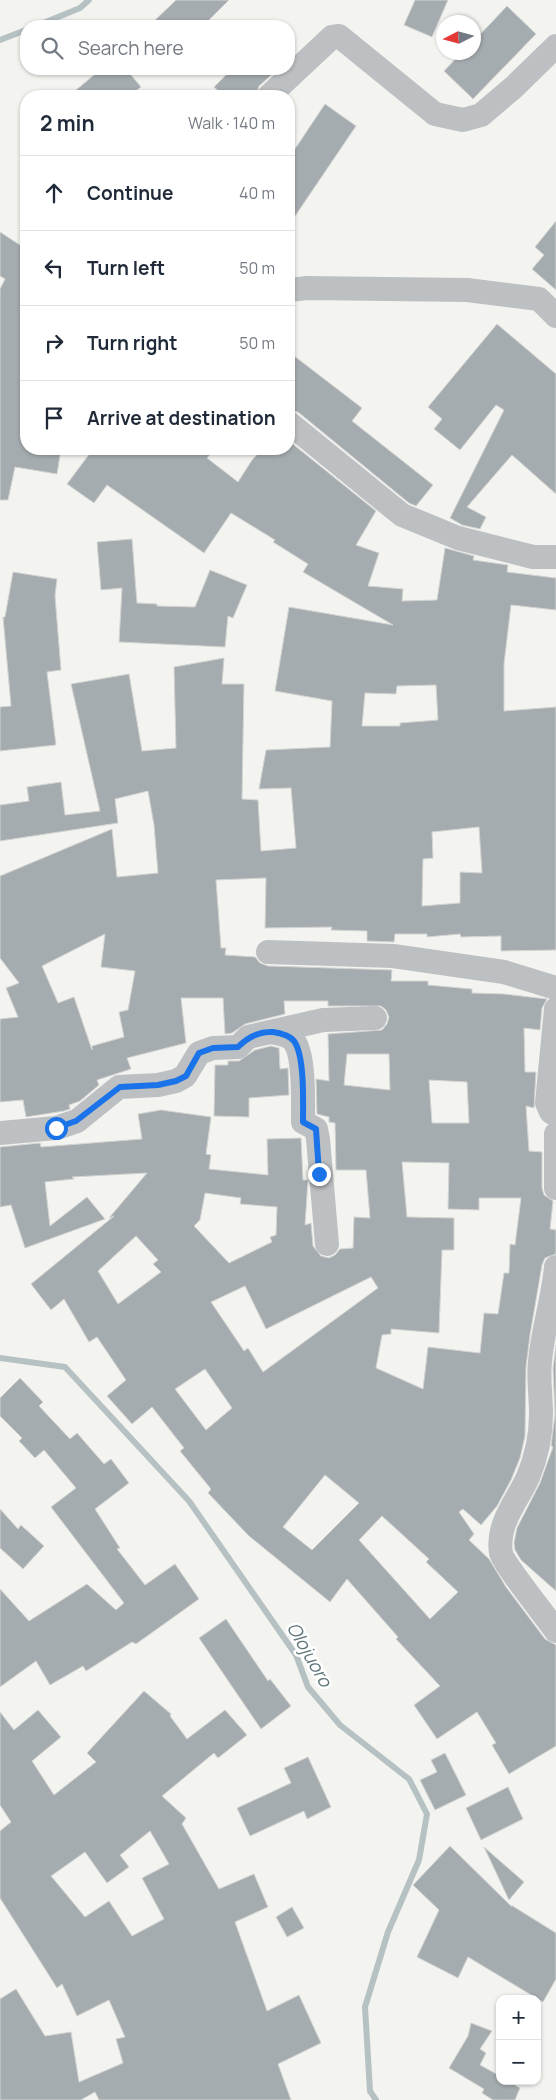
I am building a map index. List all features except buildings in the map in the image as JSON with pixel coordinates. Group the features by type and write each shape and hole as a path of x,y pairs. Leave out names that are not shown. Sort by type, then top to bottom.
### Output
{"street":[{"path":"295,72 332,37 339,36 435,114 463,120 481,115 514,87 556,46"},
{"path":"275,90 291,75"},
{"path":"295,289 467,290 539,299 556,316"},
{"path":"295,428 402,515 458,538 533,557 556,557"},
{"path":"268,952 393,956 504,972 556,988"},
{"path":"556,1009 547,1103 551,1112 556,1115"},
{"path":"0,1133 56,1128 76,1121 120,1087 158,1085 176,1081 186,1076 199,1053 213,1048 238,1047 248,1037 323,1020 375,1018"},
{"path":"271,1032 286,1035 294,1042 300,1058 303,1122 316,1129 318,1139 327,1244"},
{"path":"556,1134 556,1188"},
{"path":"556,1267 538,1379 541,1414 537,1446 528,1476 500,1529 500,1540 502,1558 556,1631"}],"waterway":[{"name":"Olojuoro","path":"51,20 80,8 89,0"},
{"name":"Olojuoro","path":"0,40 20,32"},
{"name":"Olojuoro","path":"0,1358 65,1367 189,1501 296,1655 308,1687 340,1725 409,1779 427,1814 419,1860 388,1932 365,2007 370,2091 376,2100"}],"route":[{"path":"56,1128 76,1121 120,1087 158,1085 176,1081 186,1076 199,1053 213,1048 238,1047 248,1037 271,1032 286,1035 294,1042 300,1058 303,1122 316,1129 319,1174"}]}
